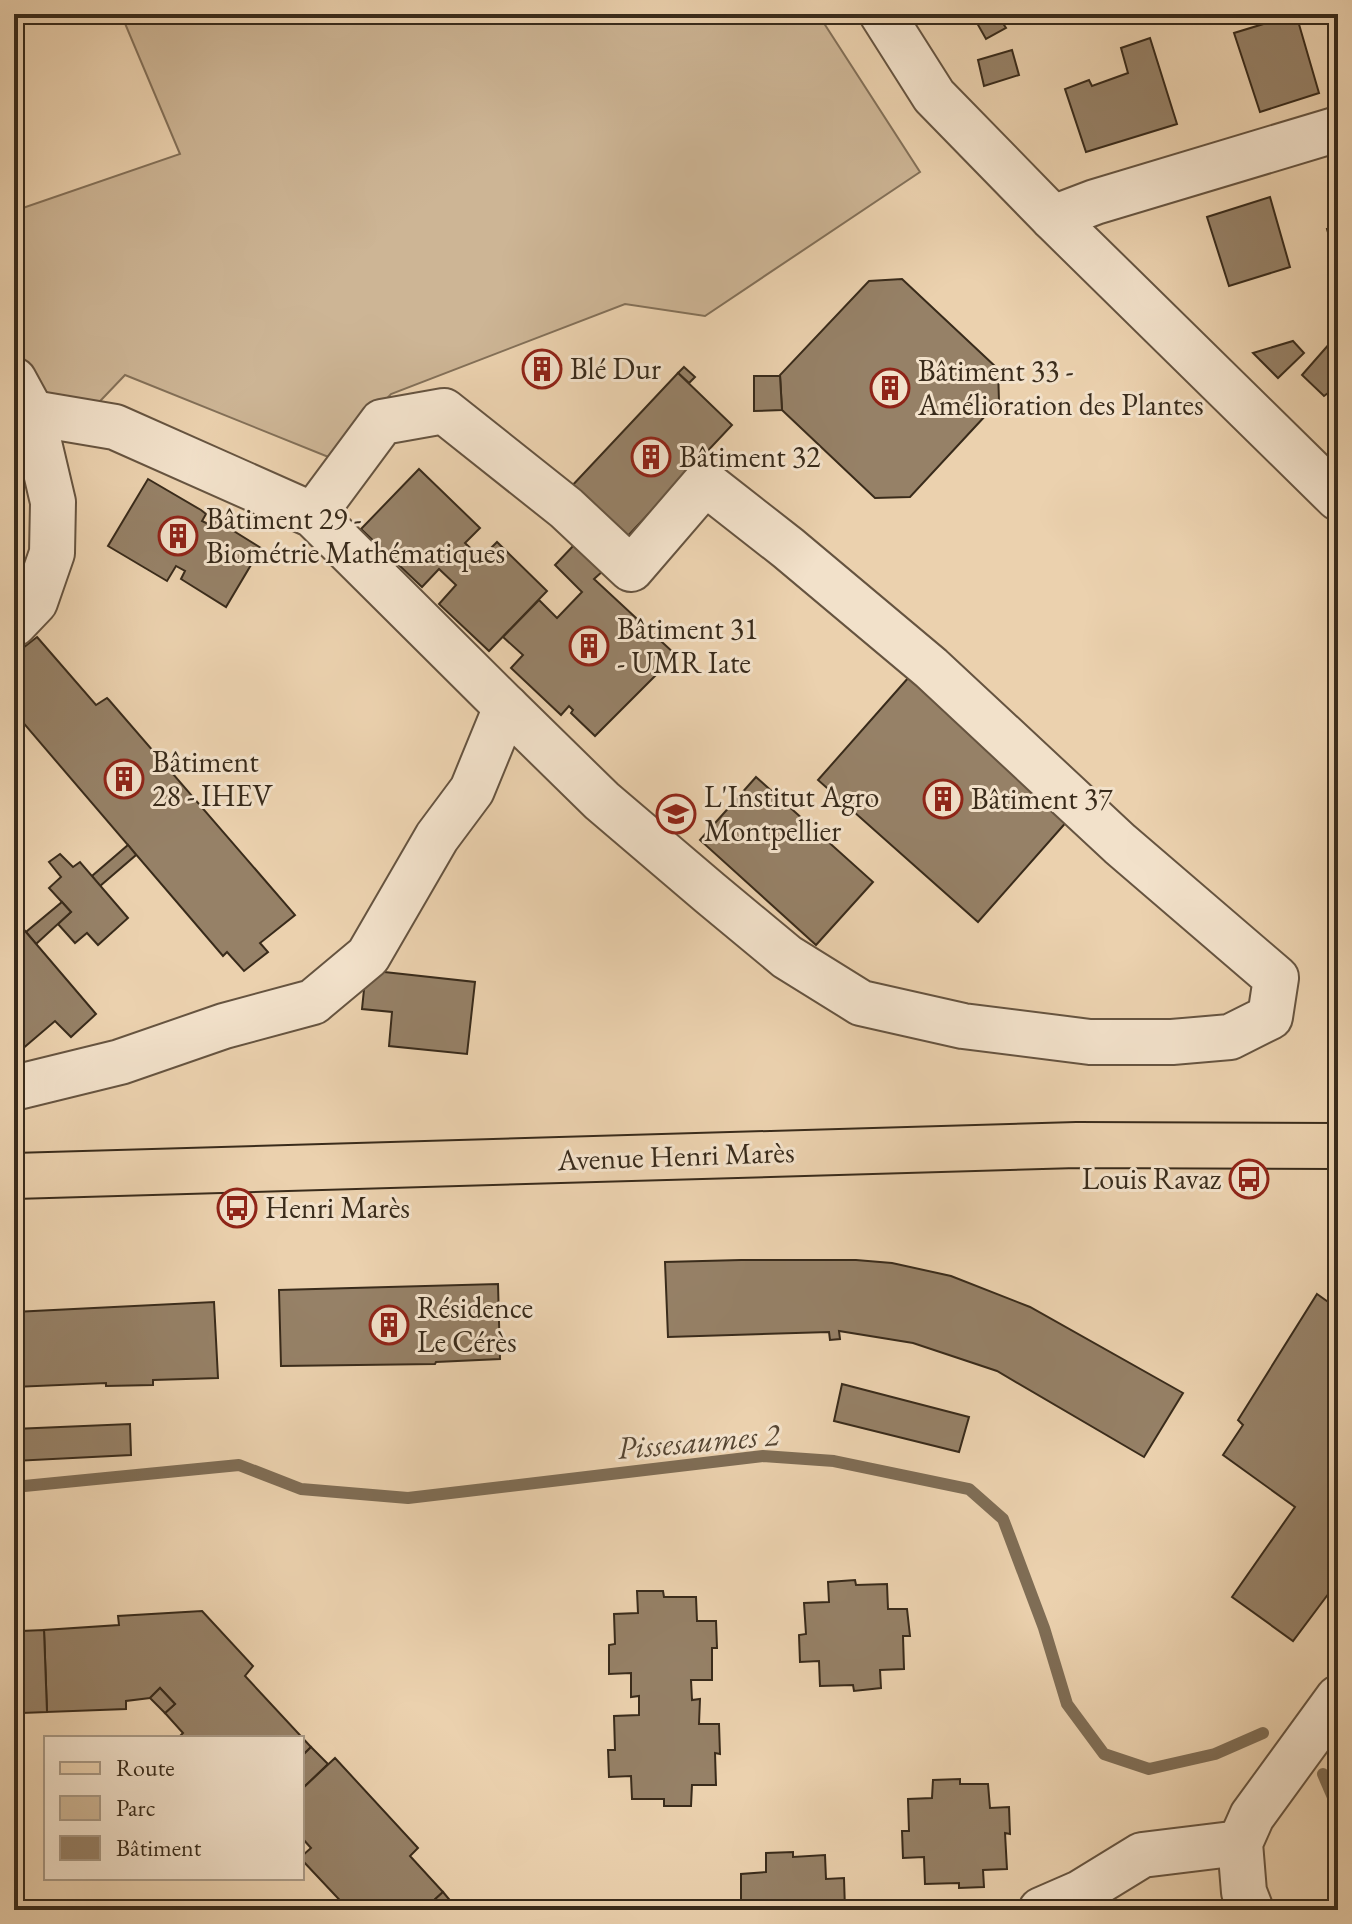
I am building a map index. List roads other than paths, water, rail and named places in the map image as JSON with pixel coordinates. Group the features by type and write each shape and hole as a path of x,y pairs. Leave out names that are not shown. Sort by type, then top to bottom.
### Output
{"main road":[{"name":"Avenue Henri Marès","path":"14,1176 1077,1145 1338,1146"}],"street":[{"path":"882,14 934,96 1053,218 1338,498"},
{"path":"1053,218 1095,202 1338,129"},
{"path":"23,396 115,427 313,515 602,801 787,957 861,1003 963,1026 1090,1042 1172,1042 1230,1037 1270,1017 1276,978 1120,844 931,668 705,483 631,569 566,508 444,411 382,422 313,515"},
{"path":"14,624 35,602 52,553 53,502 23,396"},
{"path":"14,1088 120,1062 224,1026 313,1002 368,956 437,837 472,790 506,707"},
{"path":"1251,1910 1244,1892 1240,1843 1252,1816 1338,1698"},
{"path":"1041,1910 1080,1893 1142,1855 1240,1843"}],"waterway":[{"name":"Pissesaumes 2","path":"14,1487 239,1465 301,1489 408,1498 763,1456 834,1461 969,1489 1003,1519 1044,1628 1067,1704 1104,1754 1149,1769 1215,1754 1263,1733"},
{"name":"Pissesaumes 2","path":"1323,1774 1338,1809"}],"place":[{"name":"Blé Dur","path":"542,369"},
{"name":"Bâtiment 33 - Amélioration des Plantes","path":"890,388"},
{"name":"Bâtiment 32","path":"651,457"},
{"name":"Bâtiment 29 - Biométrie Mathématiques","path":"178,536"},
{"name":"Bâtiment 31 - UMR Iate","path":"589,646"},
{"name":"Bâtiment 28 - IHEV","path":"124,779"},
{"name":"Bâtiment 37","path":"943,799"},
{"name":"L'Institut Agro Montpellier","path":"676,814"},
{"name":"Louis Ravaz","path":"1249,1179"},
{"name":"Henri Marès","path":"237,1208"},
{"name":"Résidence Le Cérès","path":"389,1325"}]}
